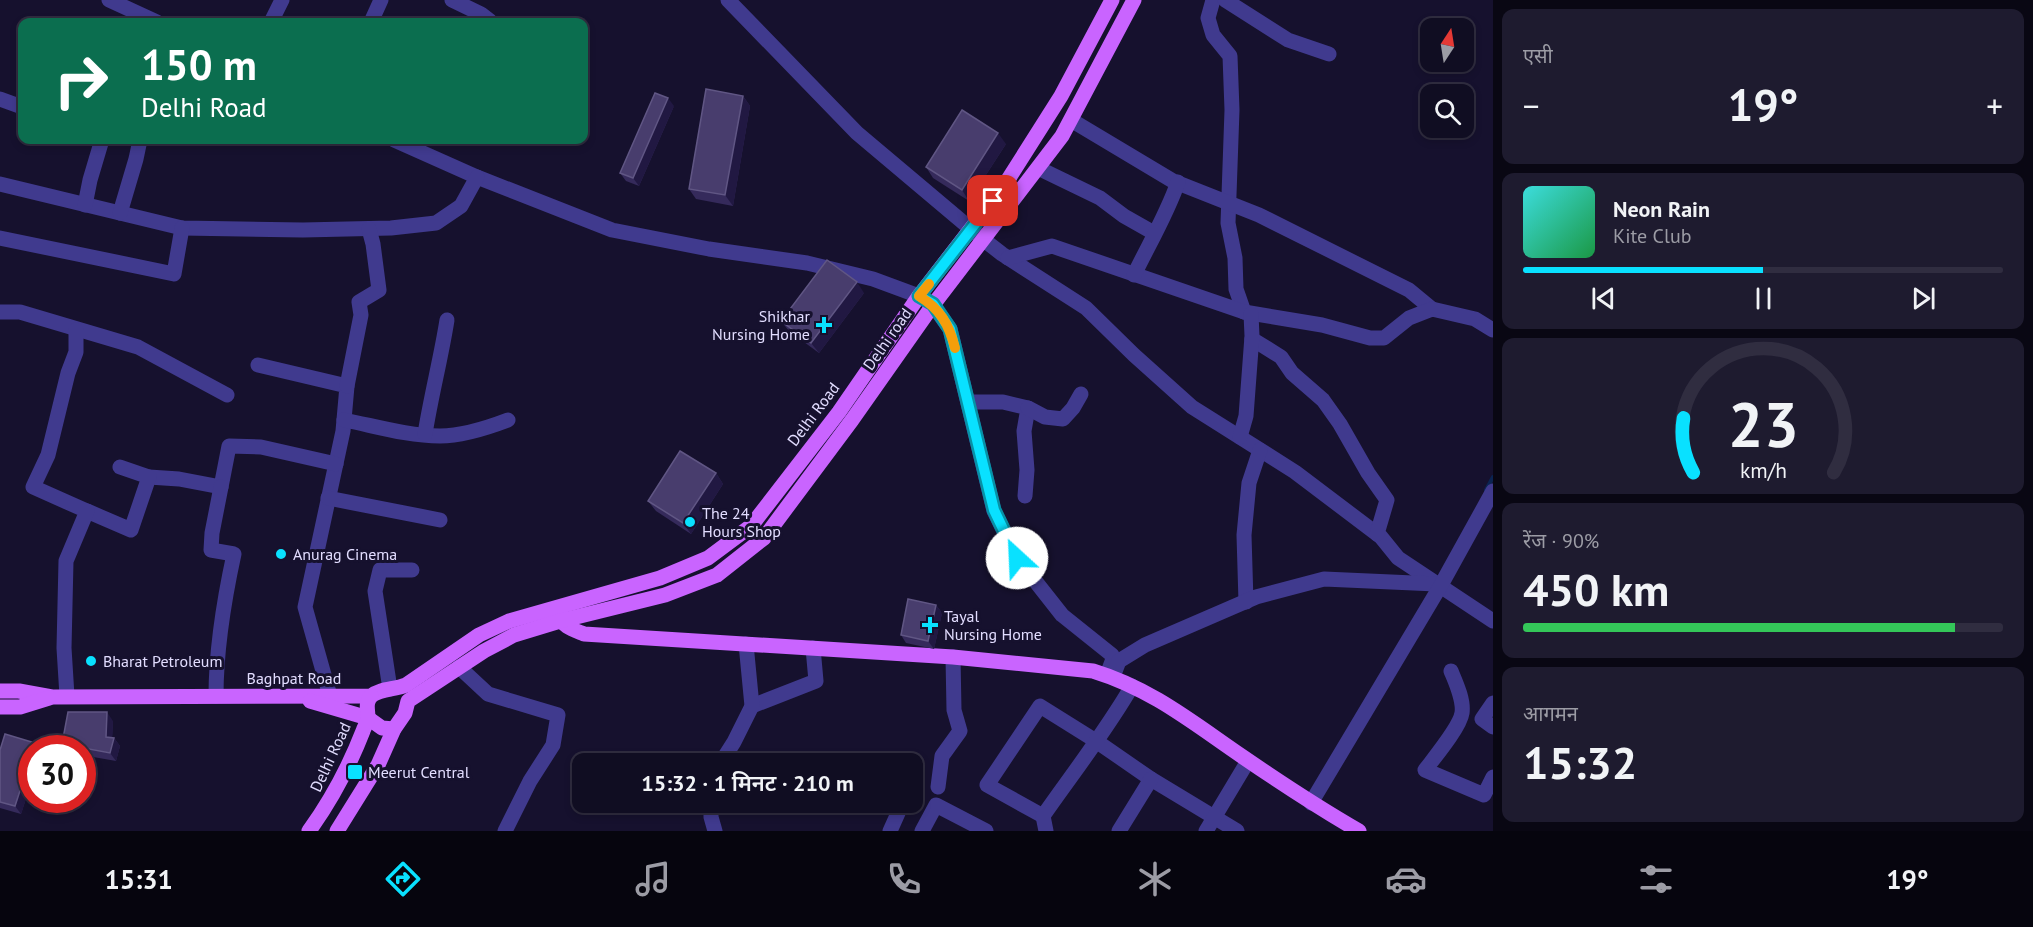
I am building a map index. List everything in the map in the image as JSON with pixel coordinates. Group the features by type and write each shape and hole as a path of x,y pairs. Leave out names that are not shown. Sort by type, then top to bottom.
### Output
{"main road":[{"name":"Delhi Road","path":"337,831 378,765 394,729 405,713 408,701 484,651 514,635 588,599 660,578 708,558 751,526 839,412 919,296 1004,186 1061,96 1112,0"},
{"name":"Delhi road","path":"559,614 592,614 665,595 717,575 764,538 852,420 933,304 1062,136 1134,0"},
{"path":"588,599 592,614 608,635"},
{"name":"Delhi Road","path":"406,685 479,635 509,621 559,614"},
{"path":"559,614 570,628 584,634 953,657 1093,671 1159,699 1311,803 1359,831"},
{"name":"Baghpat Road","path":"0,691 19,691 59,697 370,696 379,690 406,685"},
{"path":"292,696 368,718 382,728 394,729"},
{"name":"Delhi Road","path":"309,831 335,792 353,758 368,718 366,710 370,696"},
{"path":"0,707 20,707 59,697"}],"street":[{"path":"109,0 139,18"},
{"path":"274,18 282,0"},
{"path":"373,18 381,0"},
{"path":"452,0 473,4 487,18"},
{"path":"728,0 856,133 984,240 1086,308 1192,407 1295,472 1377,534 1398,558 1493,621"},
{"path":"1213,0 1208,18 1213,35 1230,56 1232,110 1228,223 1235,258 1236,289 1248,313 1252,339 1246,416 1240,437"},
{"path":"1225,0 1288,40 1329,54"},
{"path":"0,99 18,106"},
{"path":"1071,120 1178,182 1259,215 1409,290 1432,309 1475,319 1493,330"},
{"path":"86,205 99,144"},
{"path":"120,213 139,144"},
{"path":"408,144 477,177 612,230 709,249 807,263 873,279 919,296 933,304 950,329 994,510 1017,558 1062,615 1112,655 1109,676"},
{"path":"1038,168 1100,198 1124,216 1154,233"},
{"path":"0,184 182,228 303,231 369,229 436,223 461,206 477,177"},
{"path":"1134,274 1169,208 1178,182"},
{"path":"0,237 174,274 182,228"},
{"path":"330,696 304,607 344,420 347,386 361,315 359,302 379,290 369,229"},
{"path":"1008,258 1052,246 1248,313 1322,325 1370,338 1384,338 1409,318 1432,309"},
{"path":"0,312 20,312 138,347 227,395"},
{"path":"425,434 447,320"},
{"path":"76,330 76,352 48,455 33,487 131,530 150,477"},
{"path":"1252,339 1281,357 1292,373 1323,400 1340,424 1368,473 1387,500 1377,534"},
{"path":"258,365 347,386"},
{"path":"968,402 1003,402 1029,408 1045,417 1063,419 1073,408 1081,393"},
{"path":"1025,496 1027,470 1024,431 1029,408"},
{"path":"344,420 441,436 486,428 508,420"},
{"path":"216,696 224,606 234,554 211,550 212,533 229,446 261,447 336,464"},
{"path":"1246,602 1244,535 1249,483 1260,450"},
{"path":"120,467 150,477 179,479 221,488"},
{"path":"1311,803 1436,583 1493,491"},
{"path":"328,498 440,520"},
{"path":"59,697 64,648 66,561 87,511"},
{"path":"390,689 375,591 380,570 412,570"},
{"path":"1109,676 1119,662 1144,645 1256,597 1324,579 1436,583"},
{"path":"727,753 752,706 746,644"},
{"path":"752,706 816,681 813,648"},
{"path":"938,787 942,756 960,731 954,710 953,657"},
{"path":"459,667 488,694 558,715 553,745 530,781 505,831"},
{"path":"1451,671 1458,686 1462,714 1449,737 1425,770 1484,795 1493,777"},
{"path":"1132,686 1111,723 1096,741 1044,823 987,785 1040,706 1096,741 1151,779 1237,831"},
{"path":"1462,714 1487,723 1493,703"},
{"path":"1206,831 1248,761"},
{"path":"1119,831 1151,779"},
{"path":"922,831 936,805 986,831"},
{"path":"711,813 715,831"},
{"path":"890,831 898,813"}],"building":[{"path":"706,89 743,96 725,195 689,189"},
{"path":"655,93 668,98 633,178 620,173"},
{"path":"962,110 998,133 962,190 926,167"},
{"path":"827,260 857,282 811,343 781,321"},
{"path":"680,451 716,473 683,523 648,501"},
{"path":"908,599 936,605 928,641 901,635"},
{"path":"68,712 107,712 106,737 114,738 110,753 96,750 96,735 64,735"},
{"path":"5,734 18,738 18,797 15,806 0,802 0,750"}],"waterway":[{"path":"1486,490 1493,477"}],"slow traffic":[{"path":"929,284 919,296 933,304 950,329 955,348"}],"place":[{"name":"Shikhar Nursing Home","path":"824,325"},
{"name":"The 24 Hours Shop","path":"690,522"},
{"name":"Anurag Cinema","path":"281,554"},
{"name":"Tayal Nursing Home","path":"930,625"},
{"name":"Bharat Petroleum","path":"91,661"},
{"name":"Meerut Central","path":"355,772"}],"route":[{"path":"993,201 919,296 933,304 950,329 994,510 1017,558"}]}
